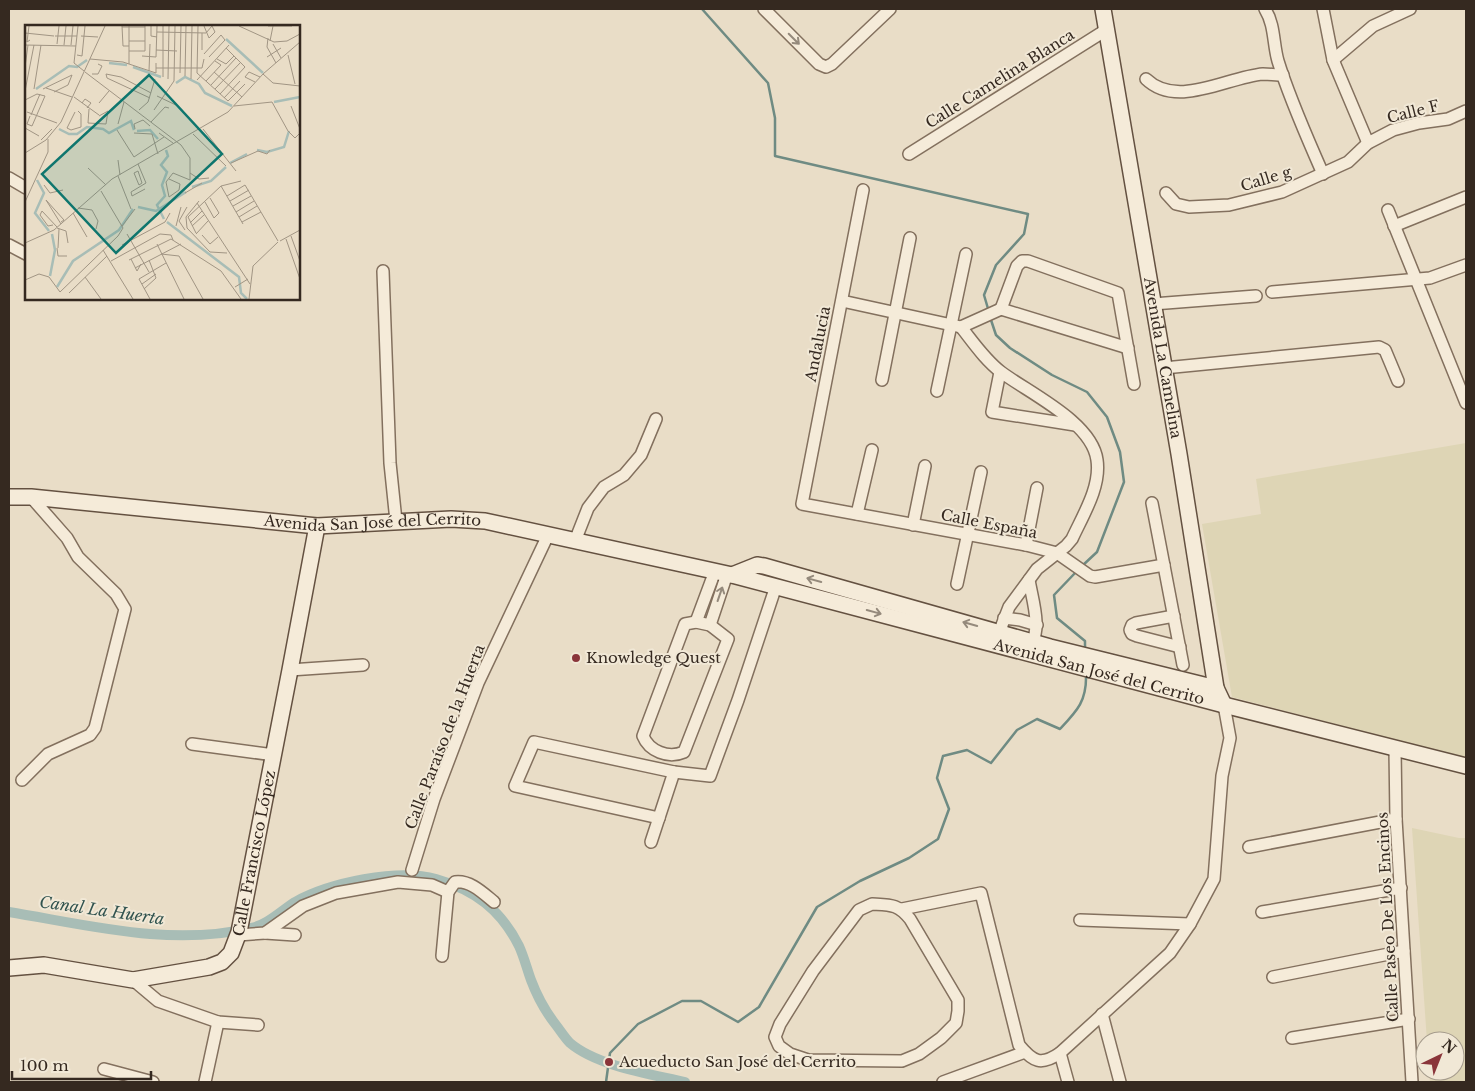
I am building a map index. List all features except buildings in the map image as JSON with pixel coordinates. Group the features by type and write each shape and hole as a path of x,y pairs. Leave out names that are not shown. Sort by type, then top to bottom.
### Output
{"street":[{"path":"764,9 819,64 826,67 832,64 884,10"},
{"name":"Avenida La Camelina","path":"1103,9 1179,454 1216,688 1224,705"},
{"path":"1265,9 1274,34 1277,58 1323,174"},
{"path":"1323,9 1333,60 1368,143"},
{"path":"1333,60 1373,26 1410,9"},
{"name":"Calle Camelina Blanca","path":"910,154 1106,30"},
{"path":"1146,79 1153,85 1171,92 1210,88 1263,74 1283,75"},
{"name":"Calle F","path":"1368,143 1393,130 1419,123 1448,119 1466,111"},
{"name":"Calle g","path":"1166,193 1176,204 1189,207 1228,205 1282,192 1348,162 1368,143"},
{"path":"9,178 25,187"},
{"name":"Andalucia","path":"802,504 863,190"},
{"path":"1394,226 1466,197"},
{"path":"1388,210 1466,403"},
{"path":"882,380 910,238"},
{"path":"9,245 25,253"},
{"path":"937,391 955,325 966,254"},
{"path":"842,301 955,325 976,321 998,310 1017,266 1022,261 1028,260 1118,292 1134,384"},
{"path":"1272,292 1416,280 1430,278 1466,265"},
{"path":"383,271 390,463 396,521"},
{"path":"1153,304 1256,296"},
{"path":"998,310 1128,348"},
{"path":"955,325 1000,372 1054,406 1076,426 1089,441 1097,460 1096,484 1072,538 1057,553 1044,562 1029,580 1009,607 1002,632"},
{"path":"1164,368 1379,347 1385,350 1398,381"},
{"path":"1000,372 992,412 1076,426"},
{"path":"575,541 588,508 604,487 624,475 641,455 656,419"},
{"path":"857,514 872,450"},
{"path":"913,525 925,466"},
{"path":"957,584 982,472"},
{"path":"1026,545 1036,488"},
{"name":"Avenida San José del Cerrito","path":"9,497 30,497 316,526 451,518 485,521 725,573 776,586 1002,632"},
{"path":"22,780 48,754 90,735 95,728 125,609 116,594 78,557 68,538 30,497"},
{"path":"1152,503 1183,665"},
{"name":"Calle España","path":"802,504 1026,545 1057,553 1085,574 1095,577 1164,565"},
{"name":"Calle Francisco López","path":"9,968 44,965 133,980 209,967 222,962 231,953 238,932 274,755 316,526"},
{"name":"Calle Paraíso de la Huerta","path":"412,870 434,799 478,684 548,535"},
{"name":"Avenida San José del Cerrito","path":"725,573 757,565 764,566 1002,632 1031,647 1095,664 1224,705 1466,766"},
{"path":"759,582 754,574 759,568 764,566"},
{"path":"696,622 725,573"},
{"path":"710,625 725,573"},
{"path":"1029,580 1037,625 1031,647"},
{"path":"659,818 515,786 534,742 674,772 710,776 748,673 776,586"},
{"path":"1174,616 1136,623 1132,625 1130,630 1132,634 1137,636 1180,647"},
{"path":"1002,632 1020,620 1037,625"},
{"path":"696,622 710,625 728,639 684,752 677,755 660,753 646,745 643,736 685,624 696,622"},
{"name":"Avenida San José del Cerrito","path":"1095,664 1216,688"},
{"path":"290,670 363,665"},
{"path":"902,909 958,1000 956,1023 941,1038 919,1054 902,1061 808,1060 790,1054 779,1046 775,1037 780,1024 813,972 859,910 872,904 888,905 902,909 981,893 1019,1045 1033,1058 1042,1061 1050,1060 1170,953 1190,924 1214,878 1222,776 1230,738 1224,705"},
{"path":"192,744 274,755"},
{"name":"Calle Paseo De Los Encinos","path":"1395,749 1396,819 1412,1082"},
{"path":"651,842 674,772"},
{"path":"1249,847 1396,819"},
{"path":"266,933 303,906 336,893 398,882 451,887 462,881 470,884 494,902"},
{"path":"442,956 451,887"},
{"path":"1262,912 1400,888"},
{"path":"1080,920 1190,924"},
{"path":"238,932 295,935"},
{"path":"1273,976 1404,951"},
{"path":"133,980 158,1001 218,1022 258,1025"},
{"path":"1102,1014 1120,1082"},
{"path":"1292,1038 1409,1019"},
{"path":"205,1082 218,1022"},
{"path":"943,1082 1025,1052"},
{"path":"1060,1053 1068,1082"},
{"path":"104,1069 153,1082"}],"shaded area":[{"path":"1466,443 1466,758 1232,697 1202,524 1261,514 1256,479"},
{"path":"1412,828 1466,838 1466,1082 1430,1081 1465,1081 1465,1031 1426,1031"}],"waterway":[{"path":"702,9 768,83 775,118 775,156 1028,214 1024,234 996,265 984,295 989,312"},
{"path":"990,317 996,335 1010,348 1052,375 1087,392 1107,417 1120,452 1124,482 1097,552 1082,566"},
{"path":"1076,572 1054,595 1057,618 1085,641 1085,651"},
{"path":"606,1082 610,1053 638,1024 682,1001 701,1001 738,1022 759,1007 817,907 860,881 909,858 938,839 949,809 937,778 943,756 967,750 991,763 1017,730 1037,719 1060,729 1083,699 1086,674"},
{"name":"Canal La Huerta","path":"9,912 99,928 160,935 221,933 257,926 309,895 345,883 384,876 403,875 436,879 463,889 475,896 504,922 519,946 533,986 542,1003 552,1020 570,1043 581,1051 609,1063 685,1082"}],"place":[{"name":"Knowledge Quest","path":"576,658"},
{"name":"Acueducto San José del Cerrito","path":"609,1062"}]}
